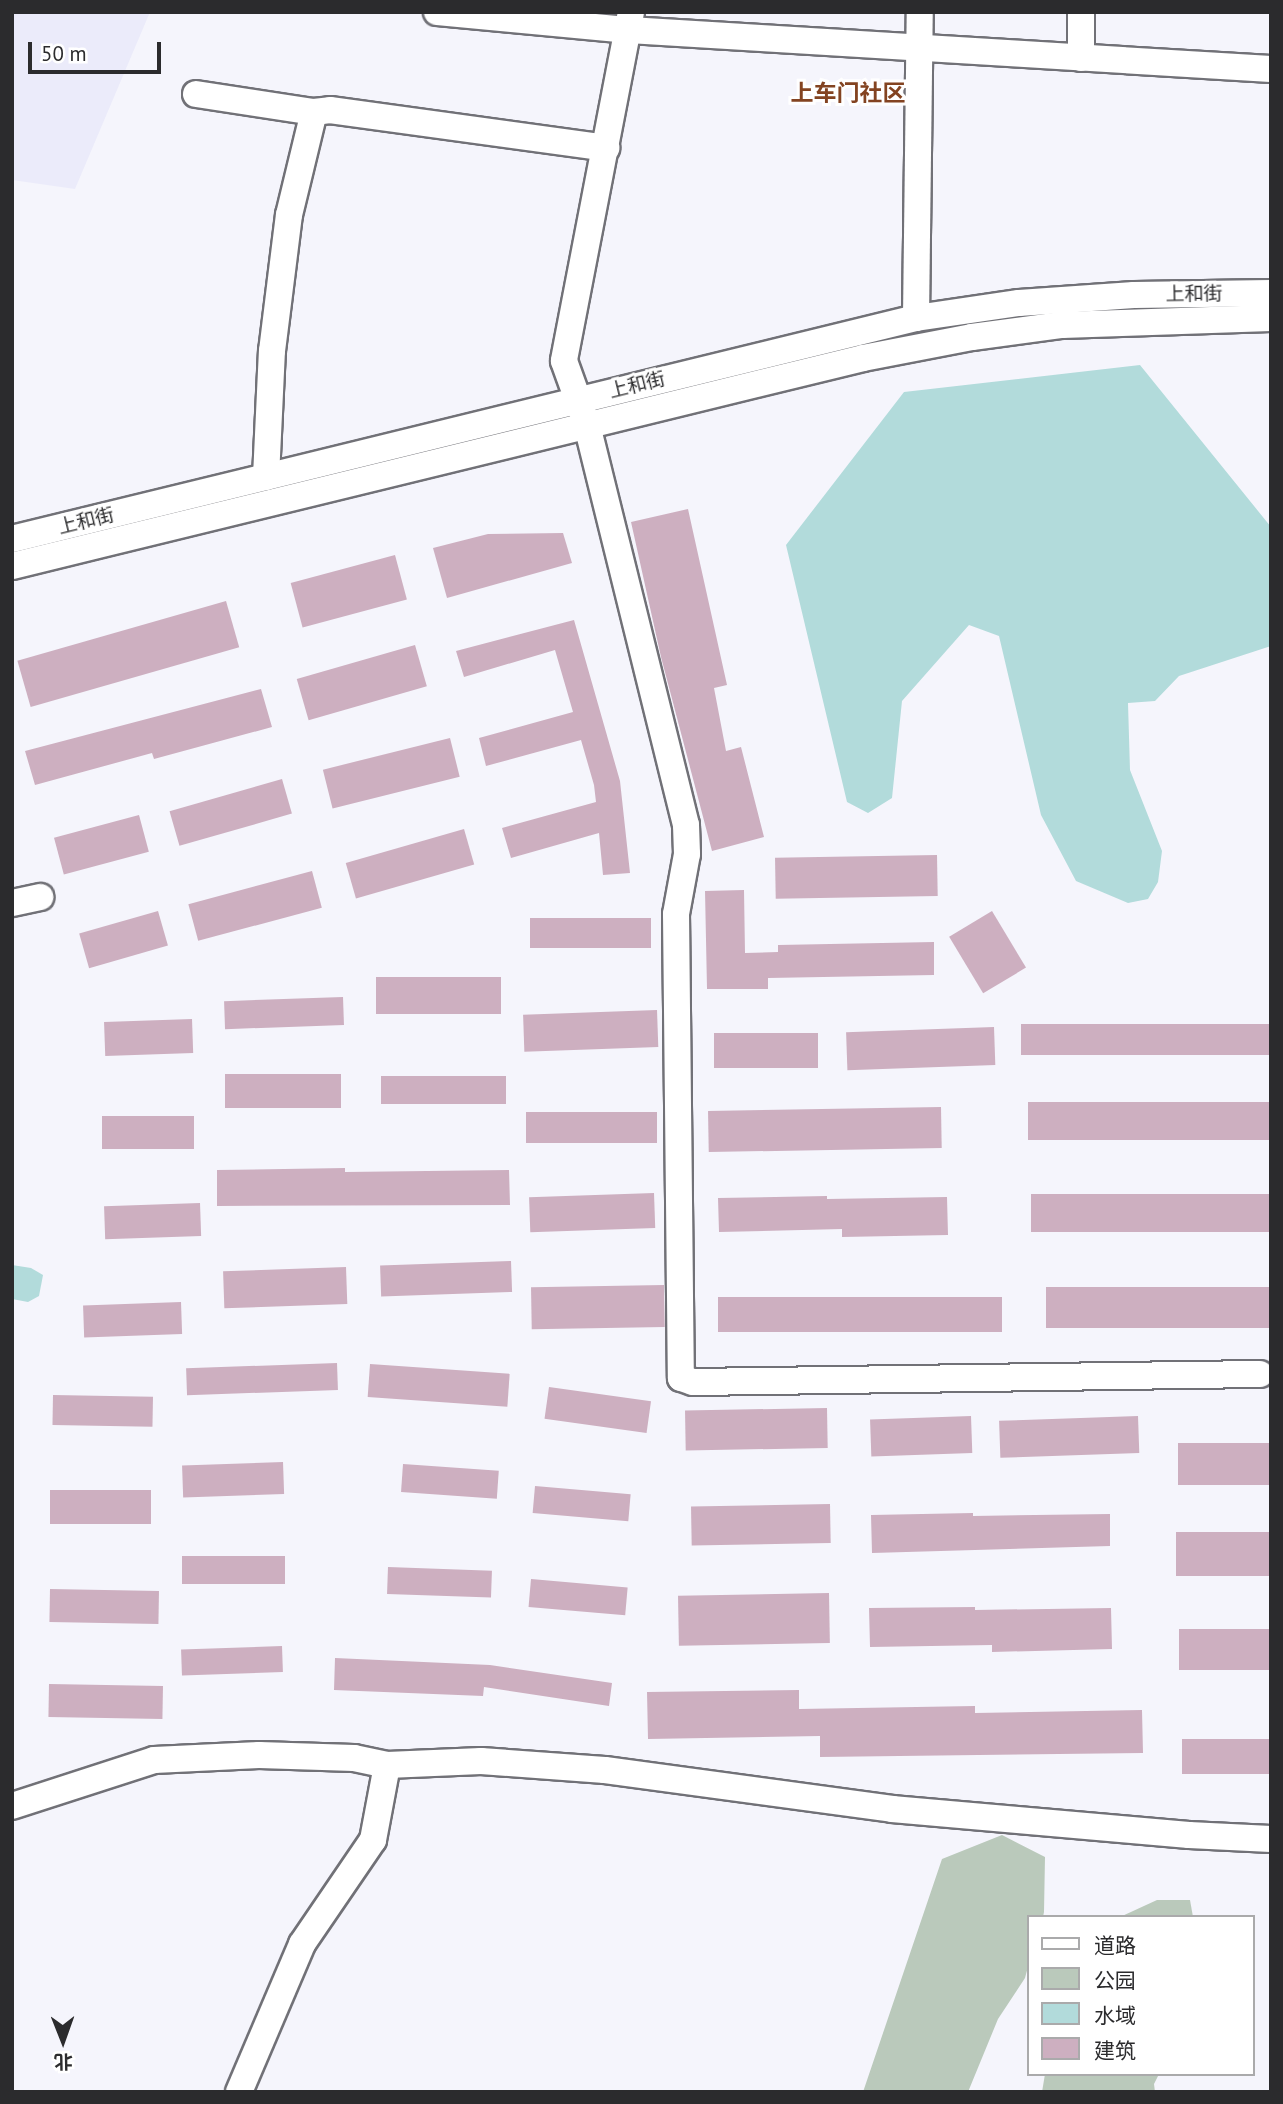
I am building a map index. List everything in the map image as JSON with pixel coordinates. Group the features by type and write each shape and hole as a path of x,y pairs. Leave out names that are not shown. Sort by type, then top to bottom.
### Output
{"street":[{"path":"437,12 630,21 920,48 1271,69"},
{"path":"916,318 920,12"},
{"path":"1081,12 1081,58"},
{"path":"630,21 564,361 587,425 686,825 687,854 676,914 681,1378 693,1382 1261,1374"},
{"path":"196,94 314,112 330,110 606,148"},
{"path":"266,477 272,351 289,215 314,112"},
{"name":"上和街","path":"12,539 916,318 1070,299 1271,293"},
{"name":"上和街","path":"12,566 863,358 972,337 1112,322 1271,318"},
{"path":"12,903 40,897"},
{"path":"12,1806 154,1760 259,1755 354,1758 387,1765 481,1761 606,1770 892,1809 1189,1835 1271,1839"},
{"path":"239,2092 302,1944 373,1840 387,1765"}],"shaded area":[{"path":"12,12 150,12 75,189 12,180"}],"green space":[{"path":"1002,1835 1045,1857 1044,1912 1043,1915 1028,1915 1028,1967 1025,1978 998,2019 968,2092 863,2092 942,1859"},
{"path":"1157,1900 1190,1900 1193,1915 1124,1915"},
{"path":"1045,2076 1158,2076 1154,2084 1155,2092 1042,2092"}],"water":[{"path":"1140,365 1271,527 1271,646 1179,676 1155,701 1128,703 1130,770 1162,851 1158,882 1148,899 1128,903 1076,881 1041,815 999,636 969,625 902,701 892,798 868,813 847,802 786,545 904,392"},
{"path":"12,1265 31,1268 43,1275 39,1296 28,1302 12,1299"}],"building":[{"path":"688,509 727,685 714,688 726,751 741,747 764,837 712,851 661,657 631,522"},
{"path":"563,533 572,563 447,598 433,548 488,534"},
{"path":"395,555 407,599 303,627 291,583"},
{"path":"226,601 239,647 31,707 17,661"},
{"path":"574,620 620,781 630,873 603,875 599,833 511,858 502,828 596,802 594,785 581,740 486,766 479,738 573,712 555,650 464,677 456,651"},
{"path":"415,645 427,686 309,720 297,679"},
{"path":"261,689 272,727 154,759 152,753 35,785 25,751"},
{"path":"450,738 460,777 333,809 323,770"},
{"path":"282,779 292,814 179,846 170,811"},
{"path":"139,815 149,852 64,874 54,838"},
{"path":"464,829 474,865 356,898 346,863"},
{"path":"937,855 938,896 776,899 775,858"},
{"path":"312,871 322,908 198,941 188,904"},
{"path":"744,890 745,953 778,952 778,945 934,942 934,975 768,978 768,989 707,989 705,891"},
{"path":"158,911 168,946 89,968 79,934"},
{"path":"992,911 1026,968 983,993 949,937"},
{"path":"530,918 651,918 651,948 530,948"},
{"path":"376,977 501,977 501,1014 376,1014"},
{"path":"343,997 344,1025 225,1029 224,1001"},
{"path":"657,1010 658,1047 524,1052 523,1015"},
{"path":"192,1019 193,1053 105,1056 104,1022"},
{"path":"1021,1024 1271,1024 1271,1055 1021,1055"},
{"path":"994,1027 995,1065 847,1070 846,1032"},
{"path":"714,1033 818,1033 818,1068 714,1068"},
{"path":"225,1074 341,1074 341,1108 225,1108"},
{"path":"381,1076 506,1076 506,1104 381,1104"},
{"path":"1028,1102 1271,1102 1271,1140 1028,1140"},
{"path":"941,1107 942,1148 709,1152 708,1111"},
{"path":"526,1112 657,1112 657,1143 526,1143"},
{"path":"102,1116 194,1116 194,1149 102,1149"},
{"path":"345,1168 345,1172 509,1170 510,1205 217,1206 217,1170"},
{"path":"654,1193 655,1228 530,1232 529,1197"},
{"path":"1031,1194 1271,1194 1271,1232 1031,1232"},
{"path":"827,1196 827,1199 947,1197 948,1235 842,1237 842,1229 719,1232 718,1198"},
{"path":"200,1203 201,1236 105,1239 104,1206"},
{"path":"511,1261 512,1292 381,1297 380,1266"},
{"path":"346,1267 347,1304 224,1308 223,1271"},
{"path":"664,1285 665,1327 532,1329 531,1287"},
{"path":"1046,1287 1271,1287 1271,1328 1046,1328"},
{"path":"718,1297 1002,1297 1002,1332 718,1332"},
{"path":"181,1302 182,1334 84,1337 83,1305"},
{"path":"337,1363 338,1390 187,1395 186,1368"},
{"path":"370,1364 510,1374 507,1407 368,1397"},
{"path":"549,1387 651,1401 647,1433 545,1419"},
{"path":"53,1395 153,1397 152,1427 52,1425"},
{"path":"827,1408 828,1448 686,1450 685,1410"},
{"path":"971,1416 972,1453 871,1457 870,1420"},
{"path":"1138,1416 1139,1453 1000,1458 999,1421"},
{"path":"1178,1443 1271,1443 1271,1485 1178,1485"},
{"path":"283,1462 284,1494 183,1498 182,1466"},
{"path":"403,1464 499,1471 497,1499 401,1492"},
{"path":"535,1486 631,1494 628,1521 533,1513"},
{"path":"50,1490 151,1490 151,1524 50,1524"},
{"path":"830,1504 831,1543 692,1545 691,1506"},
{"path":"973,1513 973,1516 1110,1514 1110,1546 872,1553 871,1515"},
{"path":"1176,1532 1271,1532 1271,1576 1176,1576"},
{"path":"182,1556 285,1556 285,1584 182,1584"},
{"path":"388,1567 492,1571 491,1598 387,1594"},
{"path":"531,1579 628,1587 625,1615 529,1607"},
{"path":"50,1589 159,1591 158,1624 49,1622"},
{"path":"829,1593 830,1643 679,1646 678,1596"},
{"path":"975,1607 975,1610 1111,1608 1112,1649 992,1652 992,1645 870,1647 869,1608"},
{"path":"1179,1629 1271,1629 1271,1670 1179,1670"},
{"path":"282,1646 283,1672 182,1676 181,1650"},
{"path":"335,1658 490,1665 612,1683 609,1706 484,1687 483,1696 334,1690"},
{"path":"49,1684 163,1686 162,1719 48,1717"},
{"path":"799,1690 799,1709 975,1706 975,1713 1142,1710 1143,1753 820,1757 820,1736 648,1739 647,1692"},
{"path":"1182,1739 1271,1739 1271,1774 1182,1774"}],"district":[{"name":"上车门社区","path":"848,93"}]}
